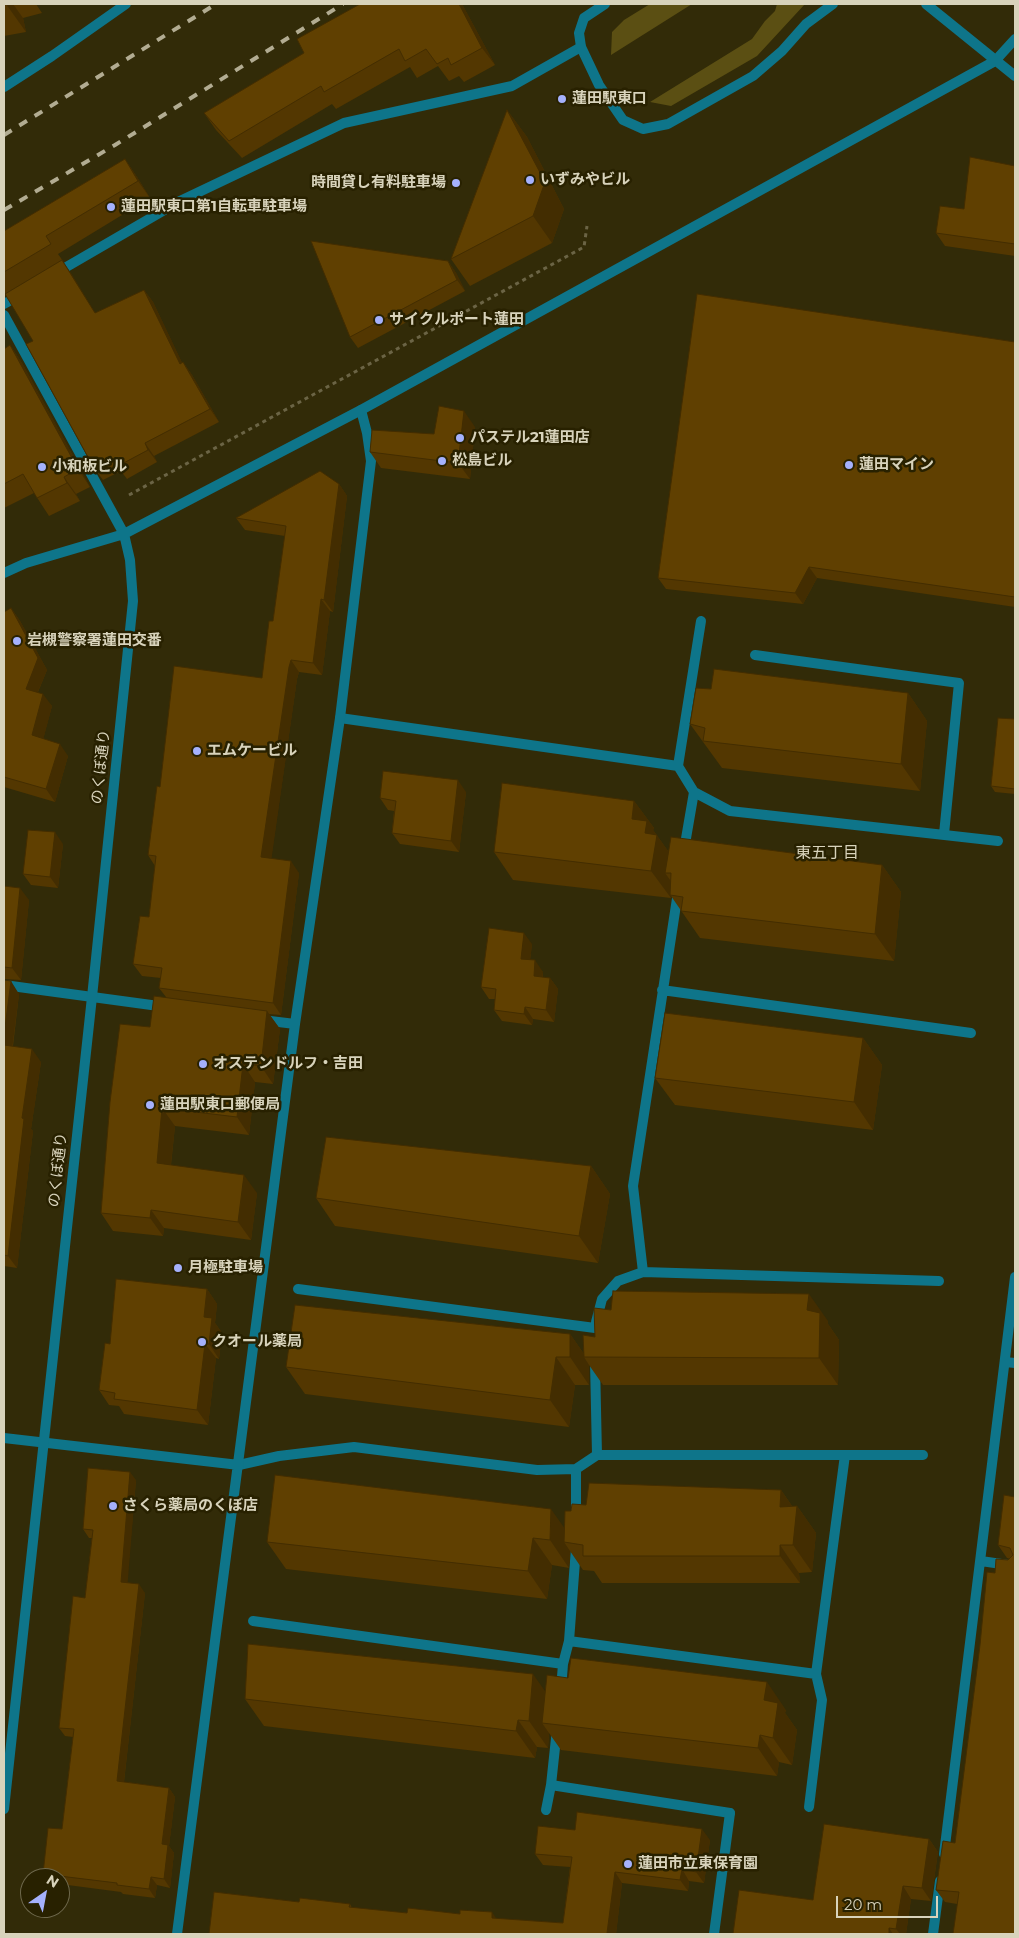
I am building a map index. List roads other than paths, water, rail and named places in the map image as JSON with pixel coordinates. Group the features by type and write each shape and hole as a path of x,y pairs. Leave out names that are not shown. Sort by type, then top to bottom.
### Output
{"street":[{"path":"4,87 126,4"},
{"path":"604,4 584,18 579,33 581,47 599,85 623,120 643,129 668,124 753,76 782,50 806,24 819,4"},
{"path":"806,24 833,4"},
{"path":"916,4 927,6 1015,76"},
{"path":"4,572 26,563 124,534 361,410 995,61 1015,39"},
{"path":"46,280 180,201 344,123 512,86 581,47"},
{"path":"4,304 29,290"},
{"name":"のくぼ通り","path":"4,315 124,534 130,560 133,601 4,1809"},
{"path":"176,1934 295,1024 340,718 371,461 361,410"},
{"path":"701,621 678,766 694,792 730,811 998,841"},
{"path":"755,655 959,683 944,834"},
{"path":"340,718 678,766"},
{"path":"683,858 694,792"},
{"path":"643,1272 633,1186 680,877"},
{"path":"4,985 179,1009"},
{"path":"662,990 971,1033"},
{"path":"256,1019 295,1024"},
{"path":"597,1455 595,1338 602,1299 618,1281 643,1272 939,1281"},
{"path":"933,1934 947,1837 980,1561 1010,1362 1015,1277"},
{"path":"298,1289 595,1338"},
{"path":"4,1438 238,1465 279,1456 354,1447 537,1470 576,1469 597,1455 923,1455"},
{"path":"809,1807 822,1700 816,1674 845,1456"},
{"path":"559,1701 563,1664 569,1641 577,1558 576,1469"},
{"path":"980,1561 1015,1566"},
{"path":"253,1621 563,1664"},
{"path":"569,1641 816,1674"},
{"path":"546,1810 551,1785 558,1720"},
{"path":"551,1785 730,1813 714,1934"}],"railway":[{"path":"4,135 216,4"},
{"path":"4,210 115,145 343,4"}],"place":[{"name":"蓮田駅東口","path":"562,99"},
{"name":"いずみやビル","path":"530,180"},
{"name":"時間貸し有料駐車場","path":"456,183"},
{"name":"蓮田駅東口第1自転車駐車場","path":"111,207"},
{"name":"サイクルポート蓮田","path":"379,320"},
{"name":"パステル21蓮田店","path":"460,438"},
{"name":"松島ビル","path":"442,461"},
{"name":"蓮田マイン","path":"849,465"},
{"name":"小和板ビル","path":"42,467"},
{"name":"岩槻警察署蓮田交番","path":"17,641"},
{"name":"エムケービル","path":"197,751"},
{"name":"オステンドルフ・吉田","path":"203,1064"},
{"name":"蓮田駅東口郵便局","path":"150,1105"},
{"name":"月極駐車場","path":"178,1268"},
{"name":"クオール薬局","path":"202,1342"},
{"name":"さくら薬局のくぼ店","path":"113,1506"},
{"name":"蓮田市立東保育園","path":"628,1864"}],"district":[{"name":"東五丁目","path":"827,853"}]}
